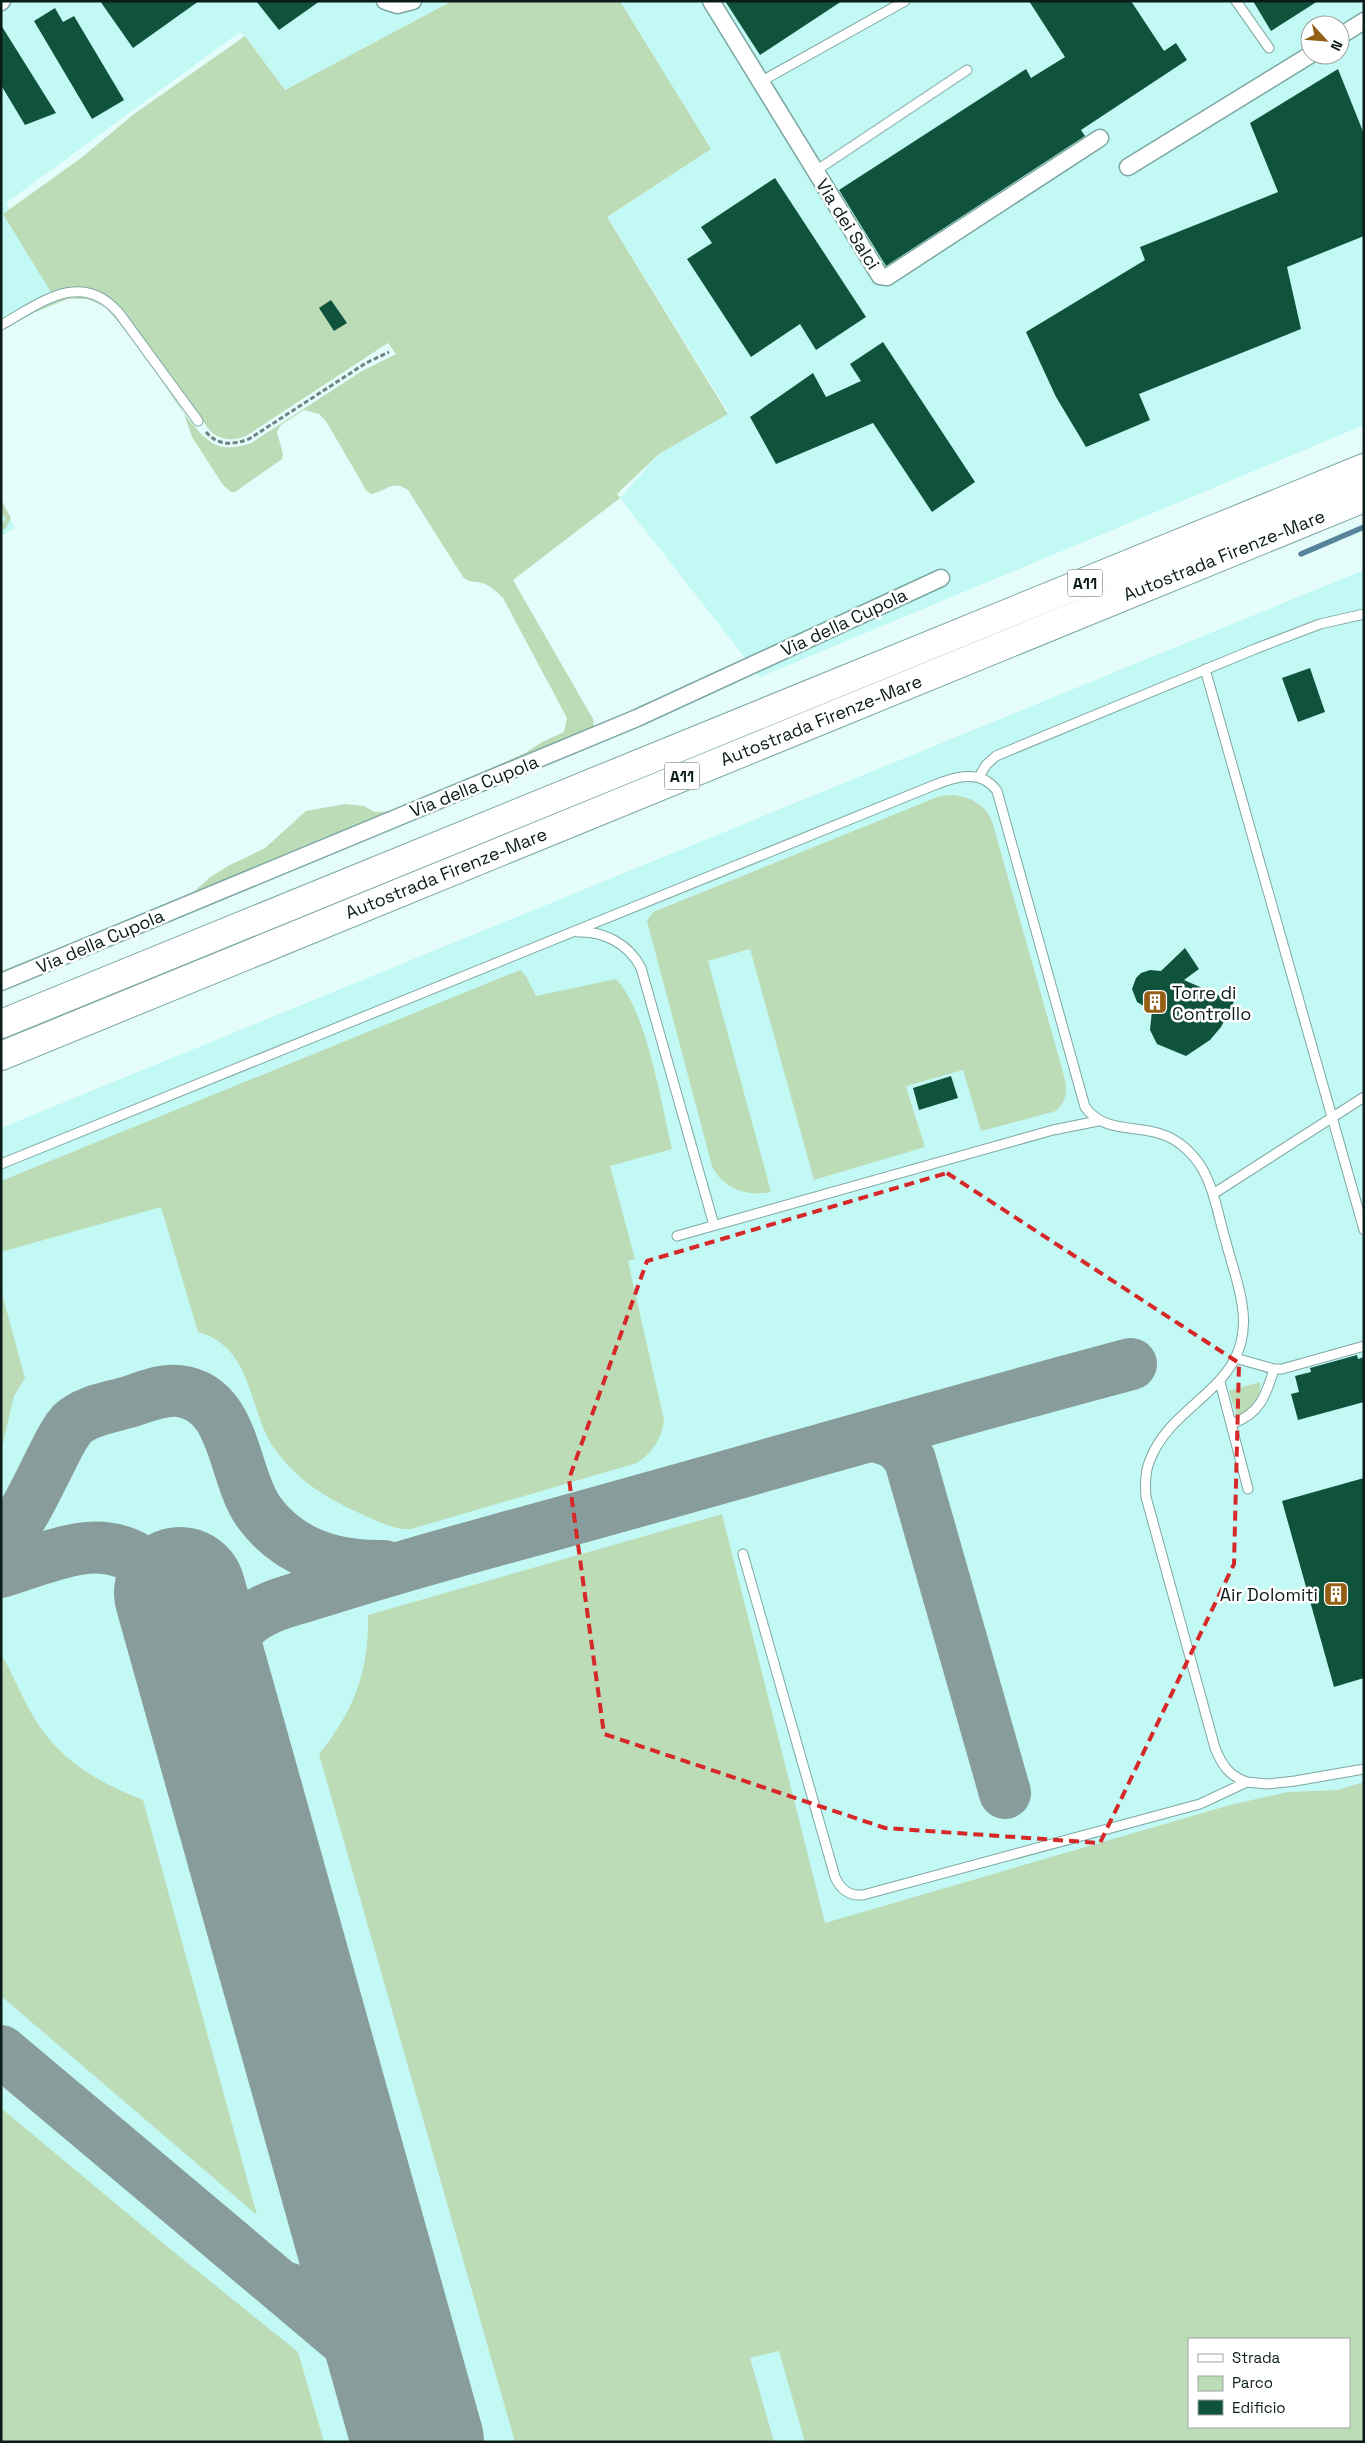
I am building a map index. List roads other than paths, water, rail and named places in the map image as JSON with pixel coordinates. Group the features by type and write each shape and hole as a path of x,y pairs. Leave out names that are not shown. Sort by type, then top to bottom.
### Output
{"highway":[{"name":"Autostrada Firenze-Mare","path":"1,1024 1364,468"},
{"name":"Autostrada Firenze-Mare","path":"1,1056 1364,498"}],"street":[{"path":"384,1 397,5 413,1"},
{"name":"Via dei Salci","path":"711,1 814,172 880,276 887,277 1100,138"},
{"path":"1350,30 1364,21"},
{"path":"1128,167 1300,61"},
{"name":"Via della Cupola","path":"1,982 637,718 941,578"}],"lane":[{"path":"760,82 905,1"},
{"path":"1236,1 1269,48"},
{"path":"814,172 967,70"},
{"path":"1,325 64,292 84,291 97,294 110,303 119,313 198,421"},
{"path":"979,777 986,765 996,756 1205,669 1320,624 1364,614"},
{"path":"1205,669 1364,1230"},
{"path":"1,1164 940,782 961,777 979,777 987,780 997,791 1083,1100 1088,1111 1098,1121"},
{"path":"571,932 591,932 610,938 631,952 641,968 714,1225"},
{"path":"1213,1194 1364,1097"},
{"path":"677,1236 1053,1130 1098,1121 1118,1127 1161,1134 1175,1141 1191,1154 1203,1170 1213,1194 1244,1316 1243,1330 1235,1358 1220,1382 1179,1420 1156,1447 1149,1460 1146,1476 1146,1497 1215,1748 1222,1765 1229,1773 1246,1782 1267,1784 1295,1781 1364,1769"},
{"path":"1235,1358 1274,1369 1292,1368 1364,1346"},
{"path":"1231,1424 1242,1421 1255,1412 1268,1390 1274,1369"},
{"path":"1220,1382 1248,1489"},
{"path":"743,1554 836,1877 840,1886 853,1896 1027,1852 1200,1804 1246,1782"}],"waterway":[{"path":"1301,554 1364,527"}],"place":[{"name":"Torre di Controllo","path":"1155,1002"},
{"name":"Air Dolomiti","path":"1336,1594"}]}
